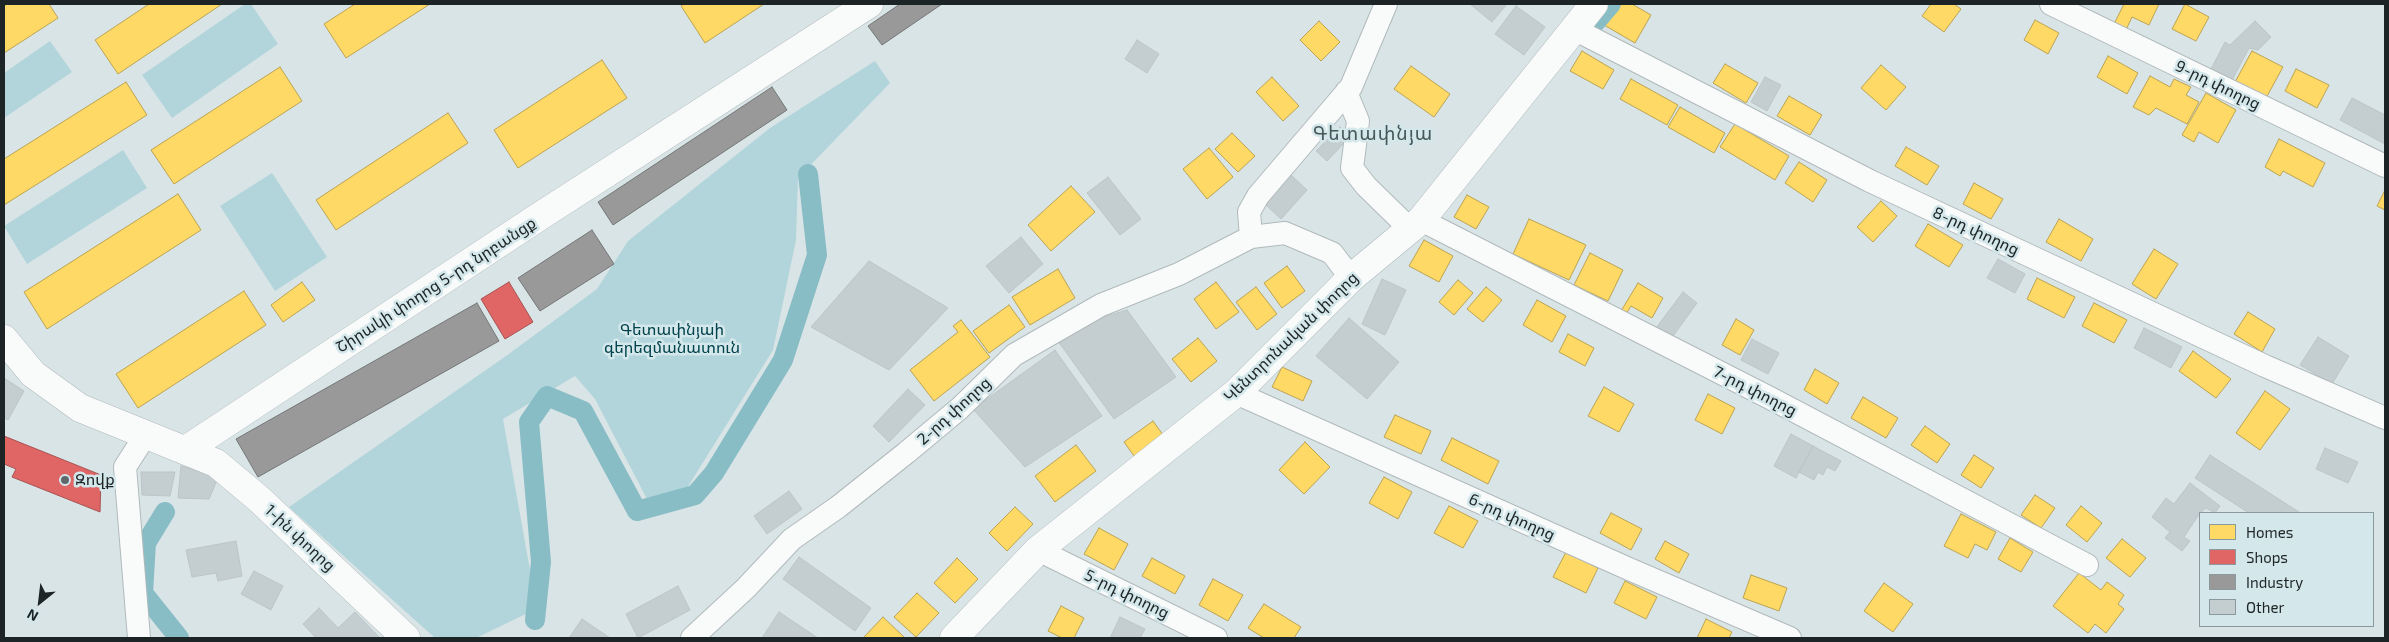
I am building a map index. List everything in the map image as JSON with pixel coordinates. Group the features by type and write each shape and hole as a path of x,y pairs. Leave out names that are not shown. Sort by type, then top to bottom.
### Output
{"main road":[{"name":"Շիրակի փողոց 5-րդ նրբանցք","path":"187,449 529,223 869,4"},
{"name":"Կենտրոնական փողոց","path":"954,638 1038,550 1236,393 1351,278 1416,224 1594,4"},
{"path":"4,339 33,374 80,408 145,436 187,449"},
{"name":"1-ին փողոց","path":"187,449 216,462 259,499 406,638"}],"street":[{"path":"1251,237 1249,212 1258,196 1351,87 1386,4"},
{"name":"9-րդ փողոց","path":"2051,4 2385,166"},
{"name":"8-րդ փողոց","path":"1574,29 1870,181 2265,366 2385,418"},
{"path":"1346,92 1358,121 1352,168 1366,186 1416,224"},
{"name":"7-րդ փողոց","path":"1416,224 1770,398 2088,564"},
{"name":"2-րդ փողոց","path":"692,638 746,588 792,539 838,508 906,453 960,408 1014,355 1101,305 1178,274 1251,237 1285,233 1332,253 1351,278"},
{"name":"6-րդ փողոց","path":"1236,393 1628,569 1790,638"},
{"path":"139,638 125,467 145,436"},
{"name":"5-րդ փողոց","path":"1038,550 1216,638"}],"green space":[{"path":"245,4 251,4 278,44 172,118 142,75"},
{"path":"50,41 72,72 4,118 4,73"},
{"name":"Գետափնյաի գերեզմանատուն","path":"875,61 890,83 798,178 796,240 773,350 684,493 647,499 595,399 575,376 503,419 535,598 532,611 476,638 435,638 289,507 506,356 597,289 628,241 770,128"},
{"path":"123,150 147,188 27,264 4,226"},
{"path":"272,173 327,257 275,291 220,206"}],"building: Homes":[{"path":"7,4 49,4 58,18 4,53 4,6"},
{"path":"149,4 222,4 118,74 95,40"},
{"path":"355,4 430,4 346,58 324,24"},
{"path":"684,4 764,4 705,43 681,6"},
{"path":"1617,4 1632,4 1651,15 1635,43 1604,25"},
{"path":"1931,4 1954,4 1961,9 1944,32 1922,16"},
{"path":"2124,4 2159,4 2149,25 2132,17 2125,32 2113,26"},
{"path":"2185,4 2209,17 2196,41 2172,29"},
{"path":"2035,20 2059,33 2048,54 2024,40"},
{"path":"1319,21 1340,42 1321,61 1300,40"},
{"path":"1582,51 1614,70 1603,89 1570,71"},
{"path":"2252,51 2283,67 2266,98 2235,82"},
{"path":"2108,56 2138,73 2127,94 2097,77"},
{"path":"602,60 627,98 518,168 494,130"},
{"path":"1725,64 1758,83 1746,103 1713,83"},
{"path":"1881,65 1906,87 1886,110 1861,88"},
{"path":"1411,66 1450,94 1434,117 1394,89"},
{"path":"280,67 302,101 174,184 151,150"},
{"path":"2296,69 2329,85 2317,108 2285,91"},
{"path":"2150,76 2170,87 2174,79 2191,87 2186,95 2199,102 2187,124 2156,108 2149,115 2133,107"},
{"path":"1272,77 1299,106 1283,121 1256,92"},
{"path":"1631,79 1678,105 1667,125 1620,99"},
{"path":"126,82 147,115 4,205 4,159"},
{"path":"2206,93 2236,110 2218,143 2199,132 2194,142 2182,135"},
{"path":"1789,96 1822,115 1810,135 1777,116"},
{"path":"1680,107 1725,133 1714,153 1668,127"},
{"path":"448,113 468,143 336,230 316,200"},
{"path":"1735,124 1789,156 1775,180 1720,147"},
{"path":"1232,133 1255,156 1238,172 1215,149"},
{"path":"2279,139 2325,163 2313,187 2283,171 2280,176 2265,167"},
{"path":"1906,147 1939,166 1927,185 1895,166"},
{"path":"1209,148 1233,177 1207,199 1183,169"},
{"path":"1799,162 1827,180 1813,202 1785,183"},
{"path":"1974,183 2003,199 1991,219 1963,204"},
{"path":"1071,186 1095,212 1051,251 1028,225"},
{"path":"2385,190 2385,210 2377,206"},
{"path":"178,194 201,230 47,329 24,292"},
{"path":"1467,195 1489,207 1476,229 1454,217"},
{"path":"1881,201 1897,216 1873,242 1857,227"},
{"path":"1529,219 1586,245 1569,280 1513,254"},
{"path":"2059,219 2093,239 2081,261 2046,242"},
{"path":"1928,224 1963,245 1949,267 1915,246"},
{"path":"1424,240 1453,256 1439,282 1409,266"},
{"path":"2154,249 2178,264 2156,299 2132,284"},
{"path":"1590,253 1623,270 1608,301 1574,285"},
{"path":"1287,266 1305,291 1282,308 1264,283"},
{"path":"1058,269 1075,298 1030,325 1012,297"},
{"path":"2037,278 2075,297 2064,318 2027,299"},
{"path":"1458,280 1473,293 1454,315 1439,302"},
{"path":"302,282 315,300 283,322 271,305"},
{"path":"1216,282 1239,312 1216,329 1194,299"},
{"path":"1638,283 1663,298 1652,318 1631,306 1626,314 1621,311"},
{"path":"1256,287 1277,314 1257,330 1236,302"},
{"path":"1486,287 1502,300 1483,322 1467,309"},
{"path":"244,291 266,325 138,408 116,374"},
{"path":"1537,300 1566,316 1552,342 1523,325"},
{"path":"2094,303 2127,320 2114,343 2082,326"},
{"path":"1009,305 1025,327 989,353 973,331"},
{"path":"2248,312 2275,329 2262,352 2234,334"},
{"path":"1736,319 1754,330 1740,355 1722,345"},
{"path":"961,320 990,357 934,401 910,370 958,332 953,326"},
{"path":"1568,334 1594,348 1585,366 1559,352"},
{"path":"1198,338 1217,361 1191,382 1172,359"},
{"path":"2193,351 2231,379 2216,398 2179,371"},
{"path":"1282,367 1312,381 1303,401 1272,387"},
{"path":"1815,369 1839,383 1827,404 1804,390"},
{"path":"1604,387 1634,404 1619,432 1588,416"},
{"path":"2265,391 2290,409 2260,450 2236,433"},
{"path":"1708,394 1735,408 1722,434 1695,420"},
{"path":"1863,397 1898,418 1886,438 1851,418"},
{"path":"1395,415 1431,431 1421,454 1384,437"},
{"path":"1153,421 1166,439 1137,460 1124,442"},
{"path":"1925,426 1950,444 1937,463 1911,445"},
{"path":"1452,438 1499,461 1488,484 1441,460"},
{"path":"1305,442 1330,467 1304,494 1279,470"},
{"path":"1076,445 1096,471 1055,502 1035,476"},
{"path":"1974,455 1994,468 1981,488 1961,475"},
{"path":"1384,477 1412,492 1398,519 1369,503"},
{"path":"2035,495 2055,508 2041,528 2021,515"},
{"path":"1449,506 1478,521 1463,548 1434,533"},
{"path":"2081,506 2102,523 2087,542 2066,525"},
{"path":"1015,507 1033,524 1007,551 989,533"},
{"path":"1611,513 1642,529 1631,550 1600,533"},
{"path":"1961,514 1996,532 1987,550 1975,544 1968,558 1944,546"},
{"path":"1099,528 1128,544 1114,570 1084,554"},
{"path":"2010,538 2033,552 2021,572 1998,559"},
{"path":"2122,539 2146,558 2130,577 2106,558"},
{"path":"1665,541 1689,554 1679,573 1655,559"},
{"path":"1566,552 1598,568 1586,593 1553,577"},
{"path":"957,558 978,579 955,603 934,583"},
{"path":"1152,558 1185,576 1175,594 1142,576"},
{"path":"2079,573 2101,590 2107,582 2124,595 2118,604 2124,609 2106,633 2095,624 2088,633 2053,606"},
{"path":"1751,575 1787,588 1779,611 1743,598"},
{"path":"1213,579 1243,595 1228,621 1199,605"},
{"path":"1625,581 1657,597 1646,619 1614,603"},
{"path":"1884,583 1913,604 1893,632 1864,611"},
{"path":"917,593 939,613 916,637 894,617"},
{"path":"1264,604 1301,627 1294,638 1264,638 1248,628"},
{"path":"1061,606 1084,618 1074,638 1062,638 1048,631"},
{"path":"883,617 904,637 904,638 863,638"},
{"path":"1706,619 1732,632 1729,638 1697,638"}],"building: Shops":[{"path":"509,282 533,322 505,339 481,299"},
{"path":"4,436 101,475 100,512 12,477 16,469 4,464"}],"building: Industry":[{"path":"900,4 942,4 882,45 868,26"},
{"path":"772,87 787,110 613,225 598,202"},
{"path":"592,230 614,264 540,311 518,278"},
{"path":"477,303 499,341 258,477 236,439"}],"building: Other":[{"path":"1470,4 1507,4 1492,22"},
{"path":"1516,6 1545,27 1524,55 1495,34"},
{"path":"2255,21 2271,37 2258,50 2249,48 2231,82 2210,71 2225,42 2230,45"},
{"path":"1137,40 1159,54 1147,73 1125,59"},
{"path":"1765,77 1781,85 1767,111 1751,102"},
{"path":"2352,98 2385,115 2385,144 2340,120"},
{"path":"1340,127 1350,137 1327,161 1316,151"},
{"path":"1291,175 1307,190 1281,219 1265,204"},
{"path":"1108,177 1141,219 1120,235 1087,193"},
{"path":"1021,237 1043,264 1009,293 986,266"},
{"path":"1998,259 2025,274 2015,293 1987,278"},
{"path":"869,261 948,308 889,370 811,327"},
{"path":"1382,279 1406,290 1385,335 1362,324"},
{"path":"1683,292 1697,303 1671,339 1656,328"},
{"path":"1127,310 1176,377 1114,419 1058,341 1081,324"},
{"path":"1349,318 1399,362 1367,399 1316,356"},
{"path":"2144,328 2182,347 2171,368 2134,348"},
{"path":"2318,337 2349,356 2332,384 2300,365"},
{"path":"1752,339 1779,353 1768,374 1741,360"},
{"path":"1055,350 1102,416 1025,467 973,409"},
{"path":"4,378 24,391 8,420 4,418"},
{"path":"908,389 925,405 889,442 873,426"},
{"path":"1791,434 1813,446 1796,478 1774,466"},
{"path":"1813,446 1841,461 1835,471 1827,467 1823,475 1818,472 1814,480 1799,472"},
{"path":"2325,448 2358,462 2348,483 2316,469"},
{"path":"2210,455 2299,512 2247,512 2195,478"},
{"path":"181,466 209,473 218,478 209,499 178,498"},
{"path":"141,472 175,472 170,496 142,495"},
{"path":"2190,483 2220,506 2216,512 2206,508 2199,512 2184,537 2190,541 2182,551 2165,538 2170,532 2152,517 2166,498 2174,504"},
{"path":"789,491 802,509 767,534 754,516"},
{"path":"236,541 242,576 218,581 216,573 192,577 186,550"},
{"path":"799,557 871,608 855,631 783,579"},
{"path":"254,571 283,586 271,610 241,594"},
{"path":"678,586 690,610 638,638 626,614"},
{"path":"319,608 338,628 355,612 380,638 316,638 303,624"},
{"path":"779,612 818,638 762,638"},
{"path":"1120,617 1145,629 1140,638 1110,638"},
{"path":"582,619 610,638 569,638"}],"waterway":[{"path":"1593,25 1611,4"},
{"path":"535,620 541,562 529,422 547,396 583,411 637,511 695,495 714,473 783,360 817,255 808,174"},
{"path":"165,512 146,543 143,593 179,638"}],"place":[{"name":"Զովք","path":"65,480"}],"district":[{"name":"Գետափնյա","path":"1373,134"}]}
